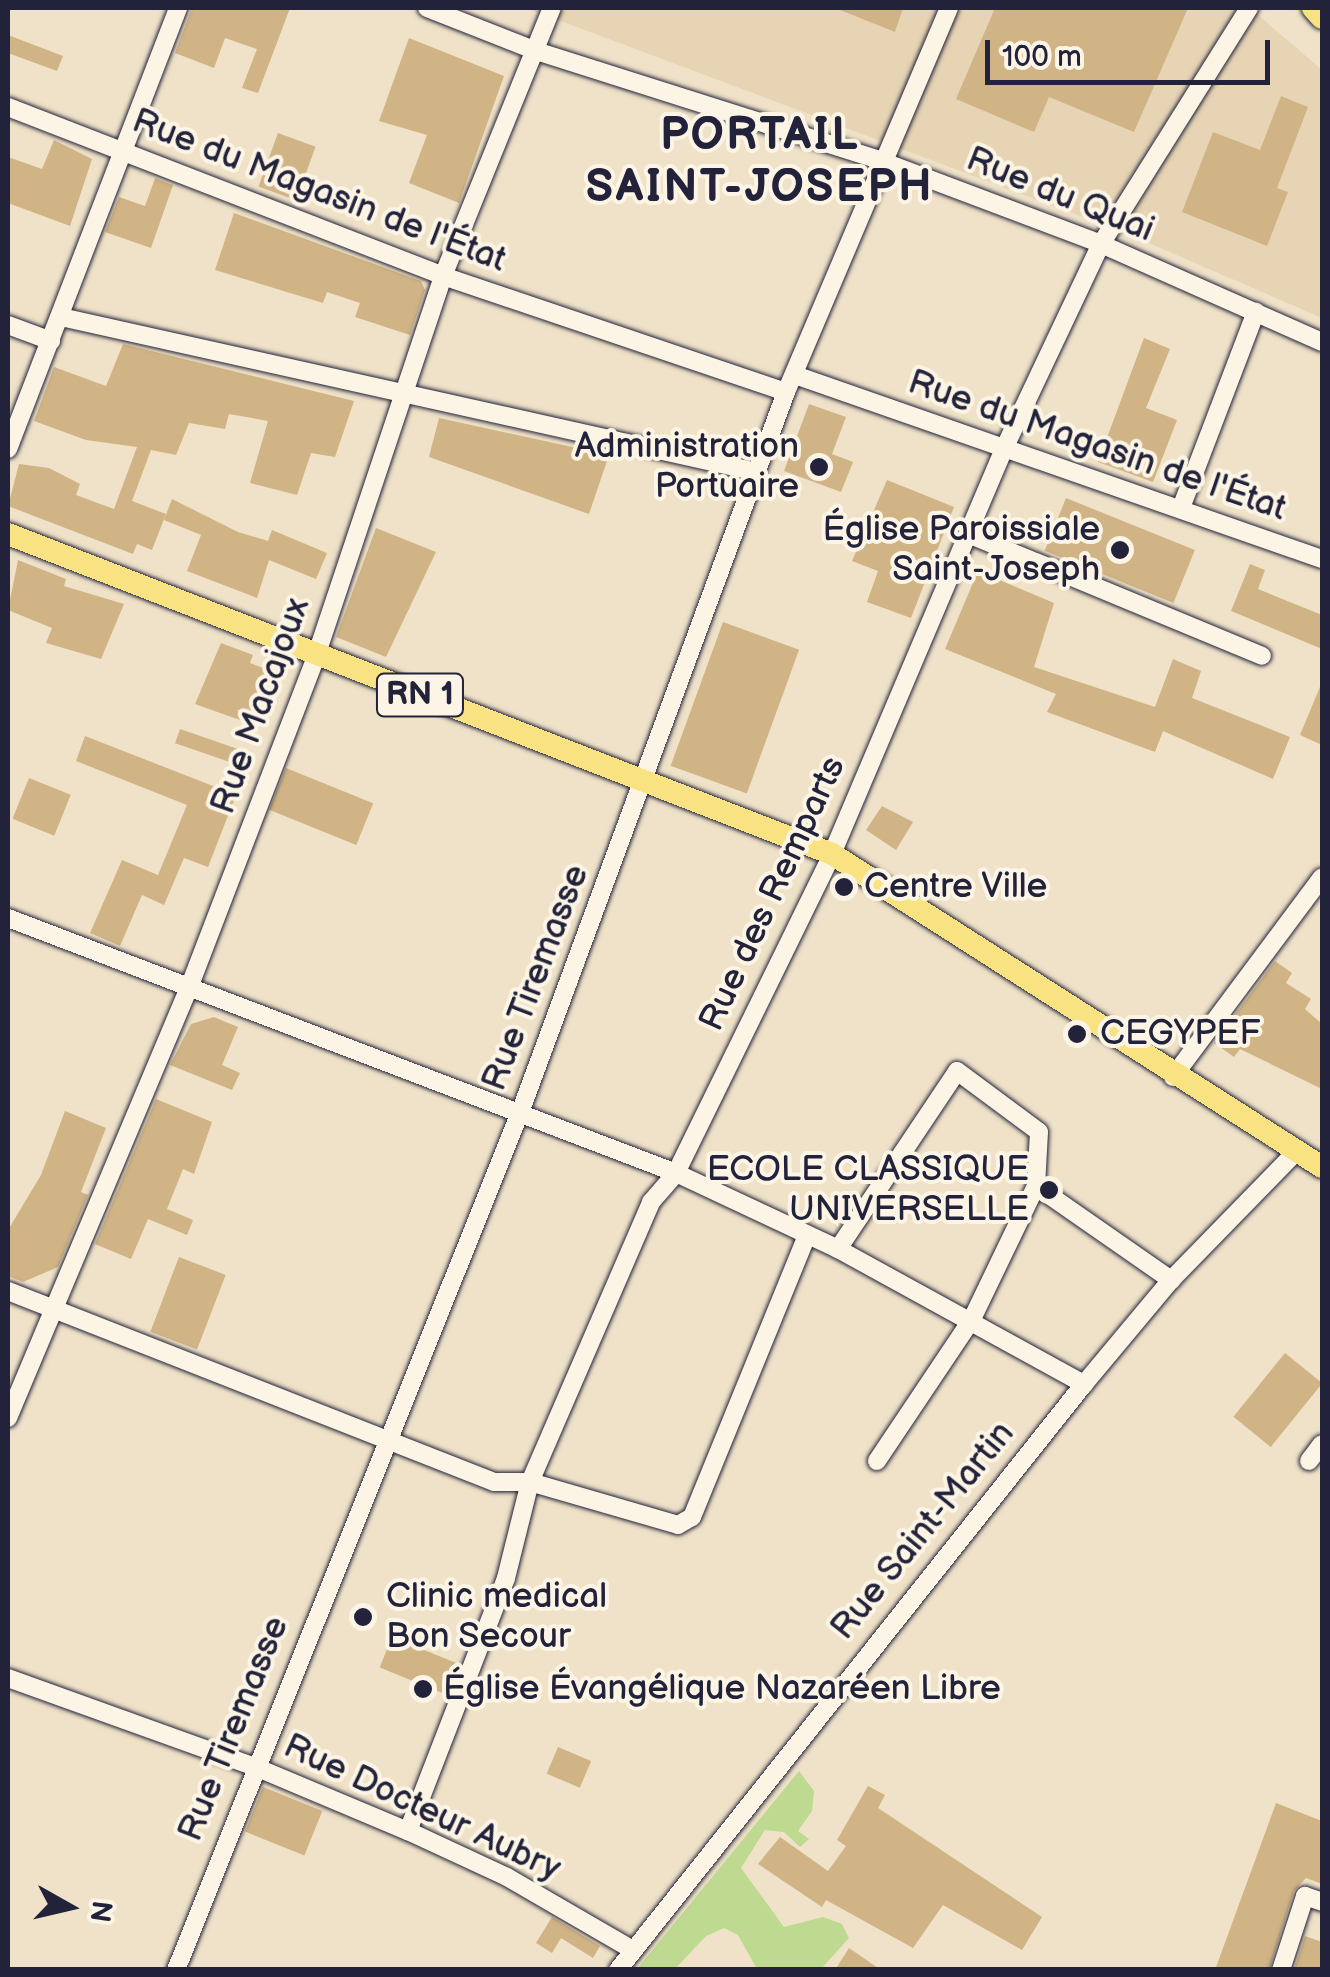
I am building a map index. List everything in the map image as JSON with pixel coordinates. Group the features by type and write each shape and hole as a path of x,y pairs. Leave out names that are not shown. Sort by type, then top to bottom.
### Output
{"main road":[{"path":"1313,8 1322,18"},
{"name":"RN 1","path":"8,534 832,854 1173,1076 1322,1167"}],"street":[{"path":"8,449 62,317 118,149 178,8"},
{"name":"Rue du Quai","path":"428,8 536,50 880,160 1101,244 1322,342"},
{"name":"Rue Macajoux","path":"8,1418 190,984 316,656 443,276 552,8"},
{"name":"Rue Tiremasse","path":"176,1970 385,1439 521,1110 647,780 790,384 880,160 949,8"},
{"name":"Rue des Remparts","path":"408,1832 506,1578 530,1482 651,1202 676,1172 832,854 1003,451 1101,244 1249,8"},
{"name":"Rue du Magasin de l'État","path":"8,107 443,276 609,332 790,384 1181,508 1322,558"},
{"path":"1181,508 1256,312"},
{"path":"62,317 758,472"},
{"path":"8,325 51,342"},
{"path":"968,534 1262,656"},
{"path":"1173,1076 1322,877"},
{"path":"8,918 676,1172 838,1249 972,1319 1084,1384"},
{"path":"838,1249 950,1075 964,1072 1039,1132 1036,1186 972,1319 878,1461"},
{"name":"Rue Saint-Martin","path":"618,1970 1084,1384 1172,1280 1298,1150"},
{"path":"1036,1186 1172,1280"},
{"path":"8,1291 494,1482 530,1482 662,1526 692,1517 807,1235"},
{"path":"1309,1461 1322,1444"},
{"name":"Rue Docteur Aubry","path":"8,1678 254,1766 408,1832 508,1877 633,1950"},
{"path":"1281,1970 1306,1896 1322,1902"}],"shaded area":[{"path":"526,8 1250,8 1322,70 1322,318 1128,234"}],"green space":[{"path":"799,1771 814,1791 812,1811 798,1831 809,1839 800,1847 784,1832 765,1830 741,1868 784,1927 823,1917 842,1924 849,1938 821,1969 757,1969 738,1935 724,1928 706,1936 675,1969 637,1969"}],"building":[{"path":"192,8 290,8 258,93 242,88 257,49 225,38 214,68 175,53"},
{"path":"835,8 903,8 895,32"},
{"path":"995,8 1188,8 1134,132 1049,97 1034,132 956,99"},
{"path":"8,35 63,56 57,71 8,53"},
{"path":"409,38 504,76 459,203 409,183 427,135 379,121"},
{"path":"1281,96 1308,107 1277,188 1288,192 1267,246 1182,212 1213,132 1260,150"},
{"path":"278,133 316,147 296,200 259,187"},
{"path":"54,140 92,159 70,226 8,203 8,157 42,169"},
{"path":"155,178 173,185 151,248 105,232 119,197 145,206"},
{"path":"234,213 421,281 425,290 410,335 355,317 360,303 327,292 323,303 215,270"},
{"path":"1144,338 1170,349 1146,408 1177,420 1153,482 1098,462"},
{"path":"123,344 354,401 335,457 311,453 297,495 250,483 268,421 229,414 225,429 189,423 176,455 151,450 132,501 166,514 152,550 137,544 133,554 8,506 19,464 49,468 80,484 76,495 114,509 137,447 86,440 34,421 54,367 106,386"},
{"path":"809,404 846,417 832,454 853,462 841,492 784,471"},
{"path":"439,418 609,455 589,514 429,457"},
{"path":"887,480 954,507 911,618 867,602 878,571 852,561"},
{"name":"Église Paroissiale Saint-Joseph","path":"1066,498 1195,550 1174,603 1045,551"},
{"path":"172,499 238,532 268,541 272,530 327,553 316,579 269,560 257,598 187,571 201,535 164,520"},
{"path":"376,528 436,552 386,657 336,637"},
{"path":"18,560 66,579 64,586 124,604 101,659 46,643 52,628 8,610"},
{"path":"1250,564 1265,570 1258,589 1322,615 1322,649 1231,611"},
{"path":"978,571 1054,603 1034,667 1155,707 1173,659 1201,671 1192,698 1290,737 1273,779 1163,731 1155,752 1047,712 1056,694 945,649"},
{"path":"723,622 799,650 747,793 671,766"},
{"path":"221,643 253,655 250,663 269,670 253,709 263,712 257,726 195,704"},
{"path":"1322,682 1322,745 1300,735"},
{"path":"180,729 251,753 246,768 175,743"},
{"path":"85,736 236,795 208,867 184,858 164,905 142,895 120,946 90,933 122,860 158,875 187,805 76,761"},
{"path":"286,768 373,803 356,845 269,810"},
{"path":"29,778 71,795 54,836 13,819"},
{"path":"882,806 913,822 896,850 866,830"},
{"path":"1275,961 1292,973 1286,983 1311,999 1305,1009 1322,1024 1322,1089 1240,1049 1234,1057 1214,1043"},
{"path":"214,1017 238,1027 222,1065 240,1073 232,1090 170,1065 191,1024"},
{"path":"156,1099 212,1122 194,1174 183,1169 167,1209 193,1220 187,1235 148,1219 131,1259 95,1244"},
{"path":"65,1111 106,1128 81,1192 88,1195 58,1267 23,1282 8,1276 8,1230 41,1175"},
{"path":"179,1257 226,1275 197,1350 150,1332"},
{"path":"1285,1353 1322,1384 1271,1447 1233,1417"},
{"path":"392,1637 459,1664 446,1695 380,1668"},
{"path":"558,1747 591,1761 580,1788 547,1774"},
{"path":"868,1786 885,1795 878,1808 1042,1917 1022,1950 943,1905 913,1948 826,1900 822,1907 758,1864 780,1837 828,1871 846,1846 837,1840"},
{"path":"263,1787 322,1811 304,1855 245,1832"},
{"path":"1276,1803 1322,1821 1322,1884 1306,1878 1294,1891 1269,1970 1215,1970"},
{"path":"552,1917 600,1946 593,1958 561,1938 552,1953 536,1943"},
{"path":"1305,1936 1322,1942 1322,1970 1294,1970"},
{"path":"849,1948 881,1970 835,1970"}],"place":[{"name":"Administration Portuaire","path":"819,467"},
{"name":"Église Paroissiale Saint-Joseph","path":"1120,550"},
{"name":"Centre Ville","path":"844,887"},
{"name":"CEGYPEF","path":"1077,1034"},
{"name":"ECOLE CLASSIQUE UNIVERSELLE","path":"1049,1190"},
{"name":"Clinic medical Bon Secour","path":"363,1617"},
{"name":"Église Évangélique Nazaréen Libre","path":"423,1689"}],"district":[{"name":"PORTAIL SAINT-JOSEPH","path":"760,162"}]}
